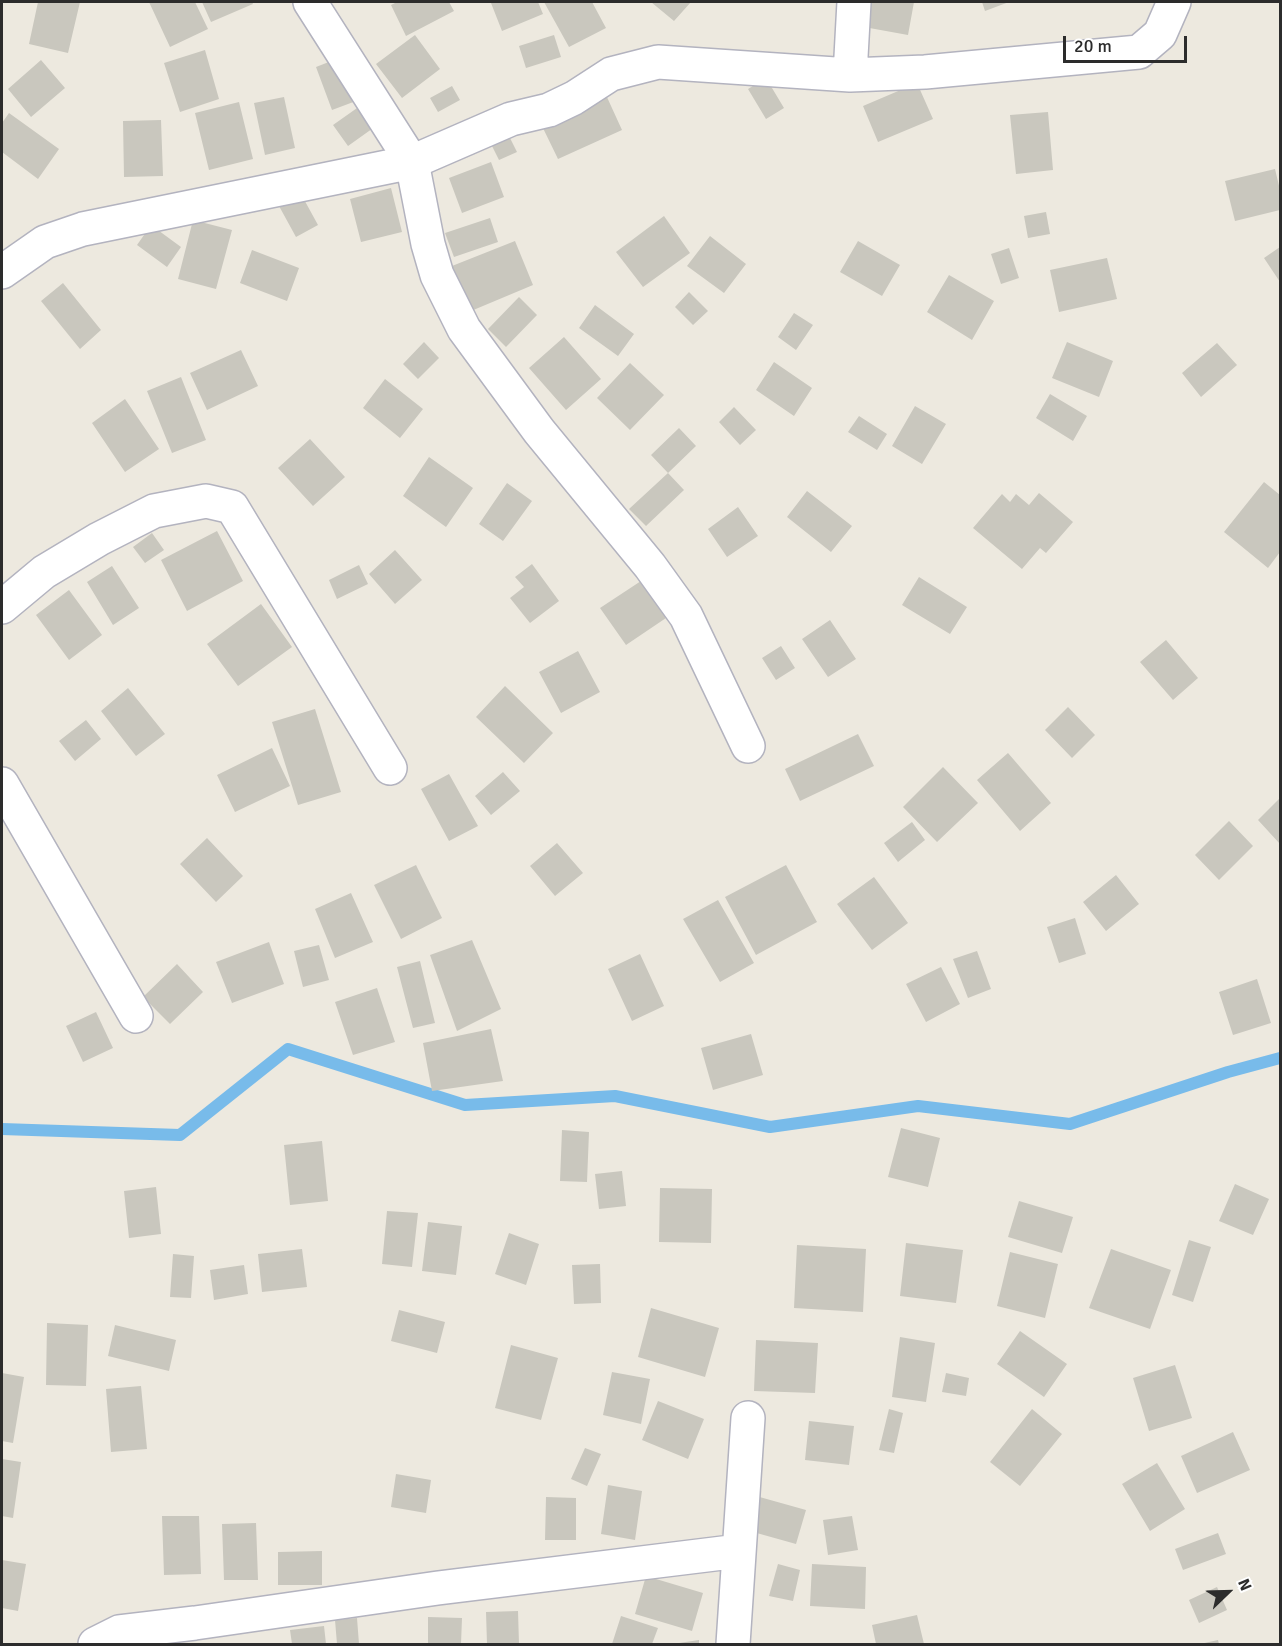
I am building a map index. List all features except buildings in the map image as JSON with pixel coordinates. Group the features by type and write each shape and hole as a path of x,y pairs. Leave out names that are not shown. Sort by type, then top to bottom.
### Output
{"street":[{"path":"310,2 412,162 436,275 464,328 539,431 650,566 686,616 748,746"},
{"path":"850,75 854,2"},
{"path":"2,272 45,242 83,229 412,162 511,118 549,110 574,98 611,74 658,62 850,75 925,72 1139,52 1160,34 1174,2"},
{"path":"2,607 44,572 99,539 154,511 206,501 232,507 390,768"},
{"path":"2,784 136,1016"},
{"path":"733,1644 748,1418"},
{"path":"95,1644 119,1632 438,1588 739,1551"}],"waterway":[{"path":"2,1129 180,1135 288,1049 465,1105 615,1096 770,1127 918,1106 1070,1124 1228,1072 1280,1058"}]}
